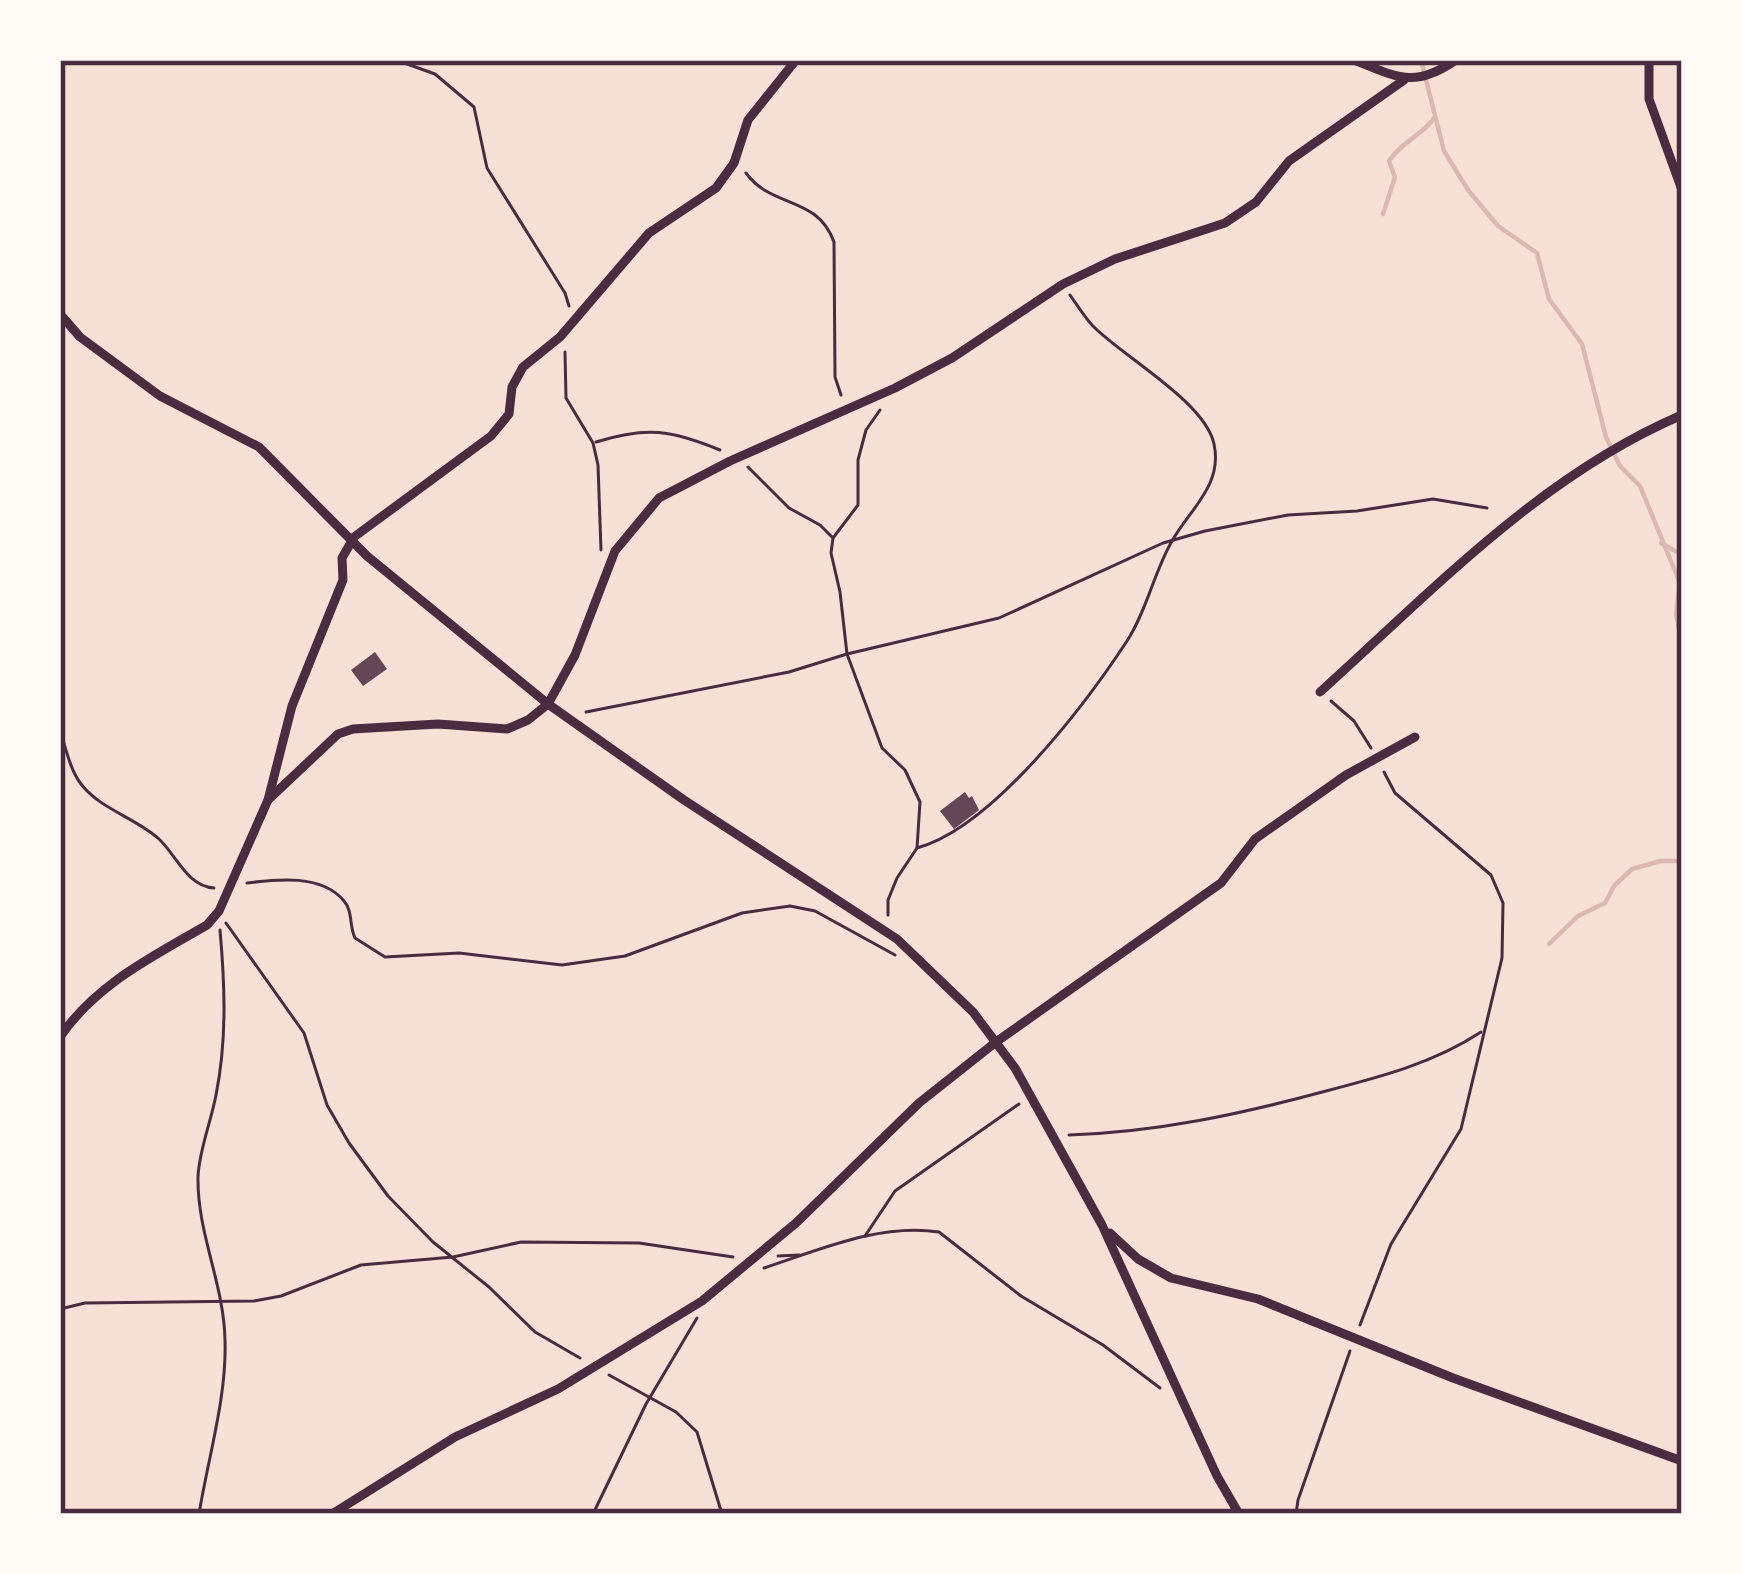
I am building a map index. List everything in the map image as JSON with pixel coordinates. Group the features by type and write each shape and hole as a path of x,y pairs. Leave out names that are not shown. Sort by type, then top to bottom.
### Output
{"street":[{"path":"60,1037 97,992 206,925 219,911 268,800 292,706 343,580 343,559 352,541 376,518 491,436 508,414 512,387 523,367 568,329 649,233 716,188 737,153 748,120 796,60"},
{"path":"1354,60 1404,80"},
{"path":"268,800 338,734 353,729 438,724 507,729 528,720 548,704 575,656 615,551 659,498 895,388 952,358 1064,284 1115,259 1225,223 1256,202 1289,161 1404,80 1425,77 1456,60"},
{"path":"1649,60 1649,99 1682,190"},
{"path":"60,314 80,337 160,396 259,447 352,541 548,704 897,939 973,1012 1031,1096 1102,1225 1239,1514"},
{"path":"1320,692 1504,526 1638,435 1682,415"},
{"path":"332,1514 455,1436 596,1367 702,1301 796,1223 919,1103 996,1042 1221,884 1255,839 1346,775 1415,736"},
{"path":"1102,1225 1138,1258 1172,1277 1258,1299 1453,1378 1682,1461"}],"path":[{"path":"397,60 435,74 474,107 488,168 565,293 569,306 566,398 593,443 598,465 602,582"},
{"path":"737,153 748,178 764,191 812,210 828,224 834,242 835,377 839,394 854,406 866,430"},
{"path":"917,848 959,832 1075,718 1129,639 1172,541 1211,484 1214,439 1156,373 1094,327 1064,284"},
{"path":"895,388 866,430 858,460 858,505 833,538 831,553 847,654 882,748 905,770 920,802 917,848 889,900 888,917 897,939"},
{"path":"566,717 789,672 999,618 1172,541 1288,515 1433,499 1487,508"},
{"path":"1297,1514 1372,1286 1391,1244 1460,1129 1502,958 1503,903 1491,874 1394,793 1354,721 1320,692"},
{"path":"60,731 77,780 92,796 150,831 202,887 274,880 329,889 347,905 356,938 385,957 459,953 562,965 625,956 742,913 790,906 815,911 888,955 914,956"},
{"path":"219,911 304,1034 327,1105 388,1196 433,1243 535,1331 676,1412 697,1432 722,1514"},
{"path":"199,1514 225,1341 200,1216 198,1172 226,1020 219,911"},
{"path":"1052,1136 1109,1134 1226,1117 1376,1078 1443,1054 1483,1031"},
{"path":"865,1236 896,1191 1031,1096"},
{"path":"762,1269 865,1236 922,1229 939,1232 1021,1296 1103,1346 1186,1407"},
{"path":"60,1309 220,1298 254,1301 281,1296 361,1265 453,1257 521,1242 639,1243 753,1258 807,1254"},
{"path":"592,1514 649,1400 697,1322 702,1301"}],"building":[{"path":"375,652 387,669 363,686 351,670"},
{"path":"965,792 979,810 954,829 940,811"}],"waterway":[{"path":"1421,60 1444,151 1498,226 1537,253 1549,299 1582,344 1606,437 1620,466 1640,486 1680,583 1676,614 1682,643"},
{"path":"1383,214 1395,177 1389,161 1434,118"},
{"path":"1661,543 1682,555"},
{"path":"1549,944 1578,916 1605,903 1632,869 1682,861"}]}
